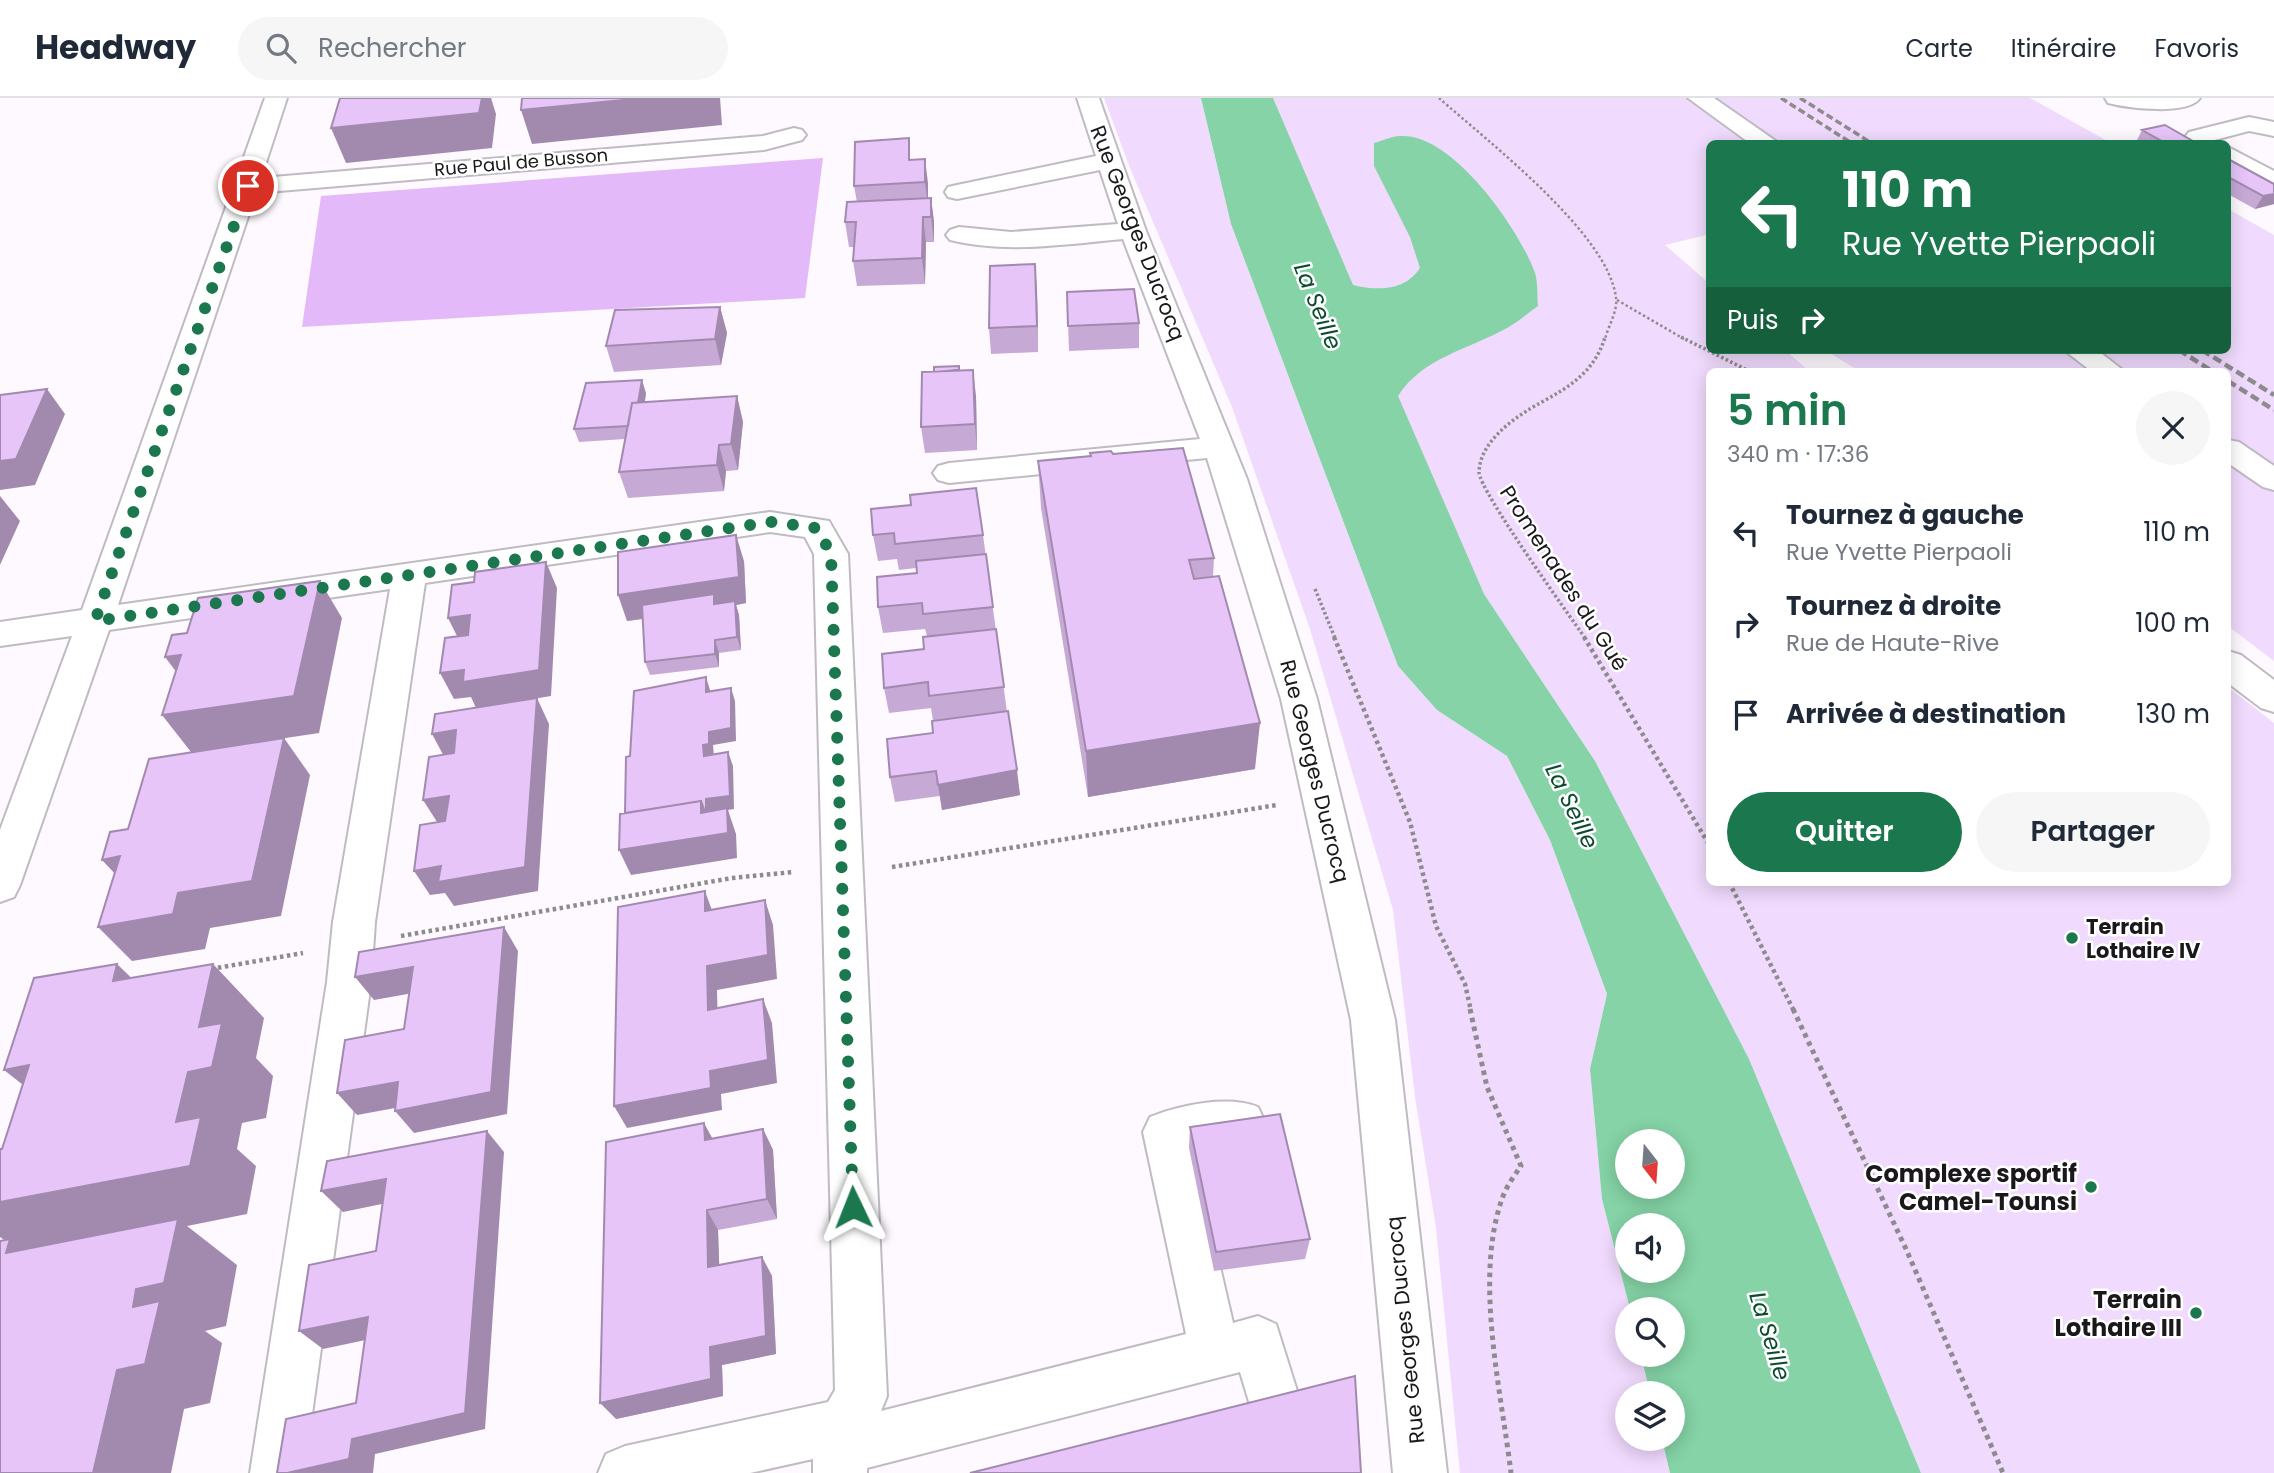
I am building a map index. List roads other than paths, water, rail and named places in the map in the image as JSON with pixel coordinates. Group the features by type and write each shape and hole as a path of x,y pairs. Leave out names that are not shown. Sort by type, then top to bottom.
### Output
{"street":[{"path":"0,885 248,186 276,98"},
{"name":"Rue Georges Ducrocq","path":"1088,98 1133,231 1219,447 1299,699 1323,798 1373,1020 1420,1473"},
{"path":"1699,98 1762,140"},
{"path":"2116,98 2151,103 2189,98"},
{"path":"2151,103 2165,118 2203,140 2249,124 2274,129"},
{"name":"Rue Paul de Busson","path":"248,186 764,142 794,135"},
{"path":"2231,157 2274,181"},
{"path":"957,192 1108,161"},
{"path":"959,235 1011,240 1133,231"},
{"path":"2084,354 2105,368"},
{"path":"949,473 1219,447"},
{"path":"2231,451 2274,480"},
{"path":"0,634 409,577 771,522 817,528 831,554 840,867 861,1396 841,1449"},
{"path":"277,1473 352,944 409,577"},
{"path":"2231,666 2274,699"},
{"path":"1217,1353 1204,1310 1167,1132 1249,1122"},
{"path":"625,1473 841,1449 1258,1342 1282,1429"}],"water":[{"name":"La Seille","path":"1201,98 1273,98 1353,285 1381,288 1399,285 1414,276 1420,268 1410,237 1374,166 1374,143 1397,136 1420,139 1441,150 1462,166 1499,210 1527,255 1536,277 1538,306 1507,328 1433,363 1408,383 1398,396 1484,594 1595,761 1749,1059 1921,1473 1670,1473 1665,1451 1685,1451 1685,1381 1647,1381 1644,1367 1685,1367 1685,1297 1627,1297 1623,1283 1685,1283 1685,1213 1615,1213 1615,1250 1602,1199 1590,1069 1607,994 1550,840 1507,756 1437,710 1398,666 1231,224"}],"railway":[{"path":"1781,98 1847,140"},
{"path":"1800,98 1867,140"},
{"path":"2185,354 2207,368"},
{"path":"2208,354 2231,368"},
{"path":"2231,368 2274,395"},
{"path":"2231,383 2274,410"}],"place":[{"name":"Terrain Lothaire IV","path":"2072,938"},
{"name":"Complexe sportif Camel-Tounsi","path":"2091,1187"},
{"name":"Terrain Lothaire III","path":"2196,1313"}]}
